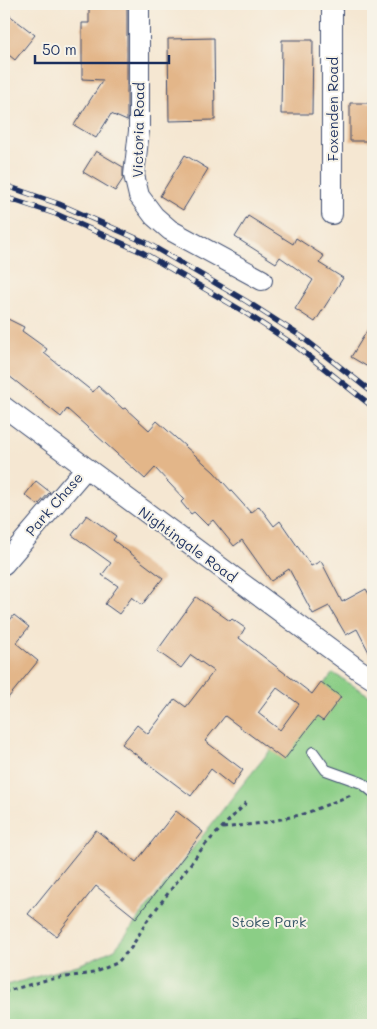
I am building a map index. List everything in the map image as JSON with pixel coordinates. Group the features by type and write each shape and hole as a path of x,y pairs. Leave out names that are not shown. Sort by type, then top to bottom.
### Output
{"street":[{"name":"Victoria Road","path":"138,4 139,131 134,175 139,196 154,216 170,230 262,280"},
{"name":"Foxenden Road","path":"332,4 332,214"},
{"name":"Nightingale Road","path":"4,407 373,679"},
{"name":"Park Chase","path":"4,564 86,468"}],"lane":[{"path":"313,752 326,770 362,782 371,790"}],"path":[{"path":"221,828 263,823 304,814 371,790"},
{"path":"4,992 53,978 93,973 116,963 131,948 147,921 204,846 248,800"}],"green space":[{"name":"Stoke Park","path":"333,673 373,698 373,1025 4,1025 4,986 81,964 115,949 238,790"}],"building":[{"path":"89,4 127,4 127,121 111,114 96,138 74,125 103,80 82,79 82,23 89,23"},
{"path":"4,11 35,35 15,60 4,51"},
{"path":"214,38 215,120 169,121 168,39"},
{"path":"282,40 313,40 312,114 281,114"},
{"path":"350,103 373,103 373,141 350,141"},
{"path":"96,151 123,167 123,179 115,191 83,172"},
{"path":"185,155 208,169 183,210 160,196"},
{"path":"248,216 293,244 296,238 324,256 319,263 343,278 315,322 295,309 313,280 280,257 276,263 235,237"},
{"path":"4,317 24,327 22,331 47,349 44,353 93,392 98,386 149,430 157,421 214,472 251,513 259,506 274,526 280,521 311,566 321,561 342,602 366,589 373,601 373,660 357,629 346,635 329,606 313,614 289,569 271,581 242,540 234,546 213,520 207,525 194,512 191,514 181,502 184,499 155,468 145,479 67,409 61,417 4,372"},
{"path":"373,321 373,370 351,357"},
{"path":"36,481 50,492 38,505 25,495"},
{"path":"87,515 116,536 113,540 163,578 142,605 132,597 119,614 105,604 118,586 102,575 111,563 72,535"},
{"path":"196,597 230,621 232,619 245,628 239,638 312,694 321,682 341,697 323,721 317,717 284,760 225,716 205,741 243,770 232,786 211,769 191,796 122,744 137,725 148,734 175,699 186,707 214,671 191,655 181,668 157,651","holes":["277,688 299,704 280,730 258,713"]},
{"path":"14,615 29,627 16,643 38,661 4,703 4,628"},
{"path":"176,811 203,832 136,918 96,886 56,936 28,914 96,830 136,862"}],"railway":[{"path":"4,185 59,204 147,243 246,301 302,337 373,393"},
{"path":"4,197 56,214 142,252 241,310 296,346 373,407"}]}
